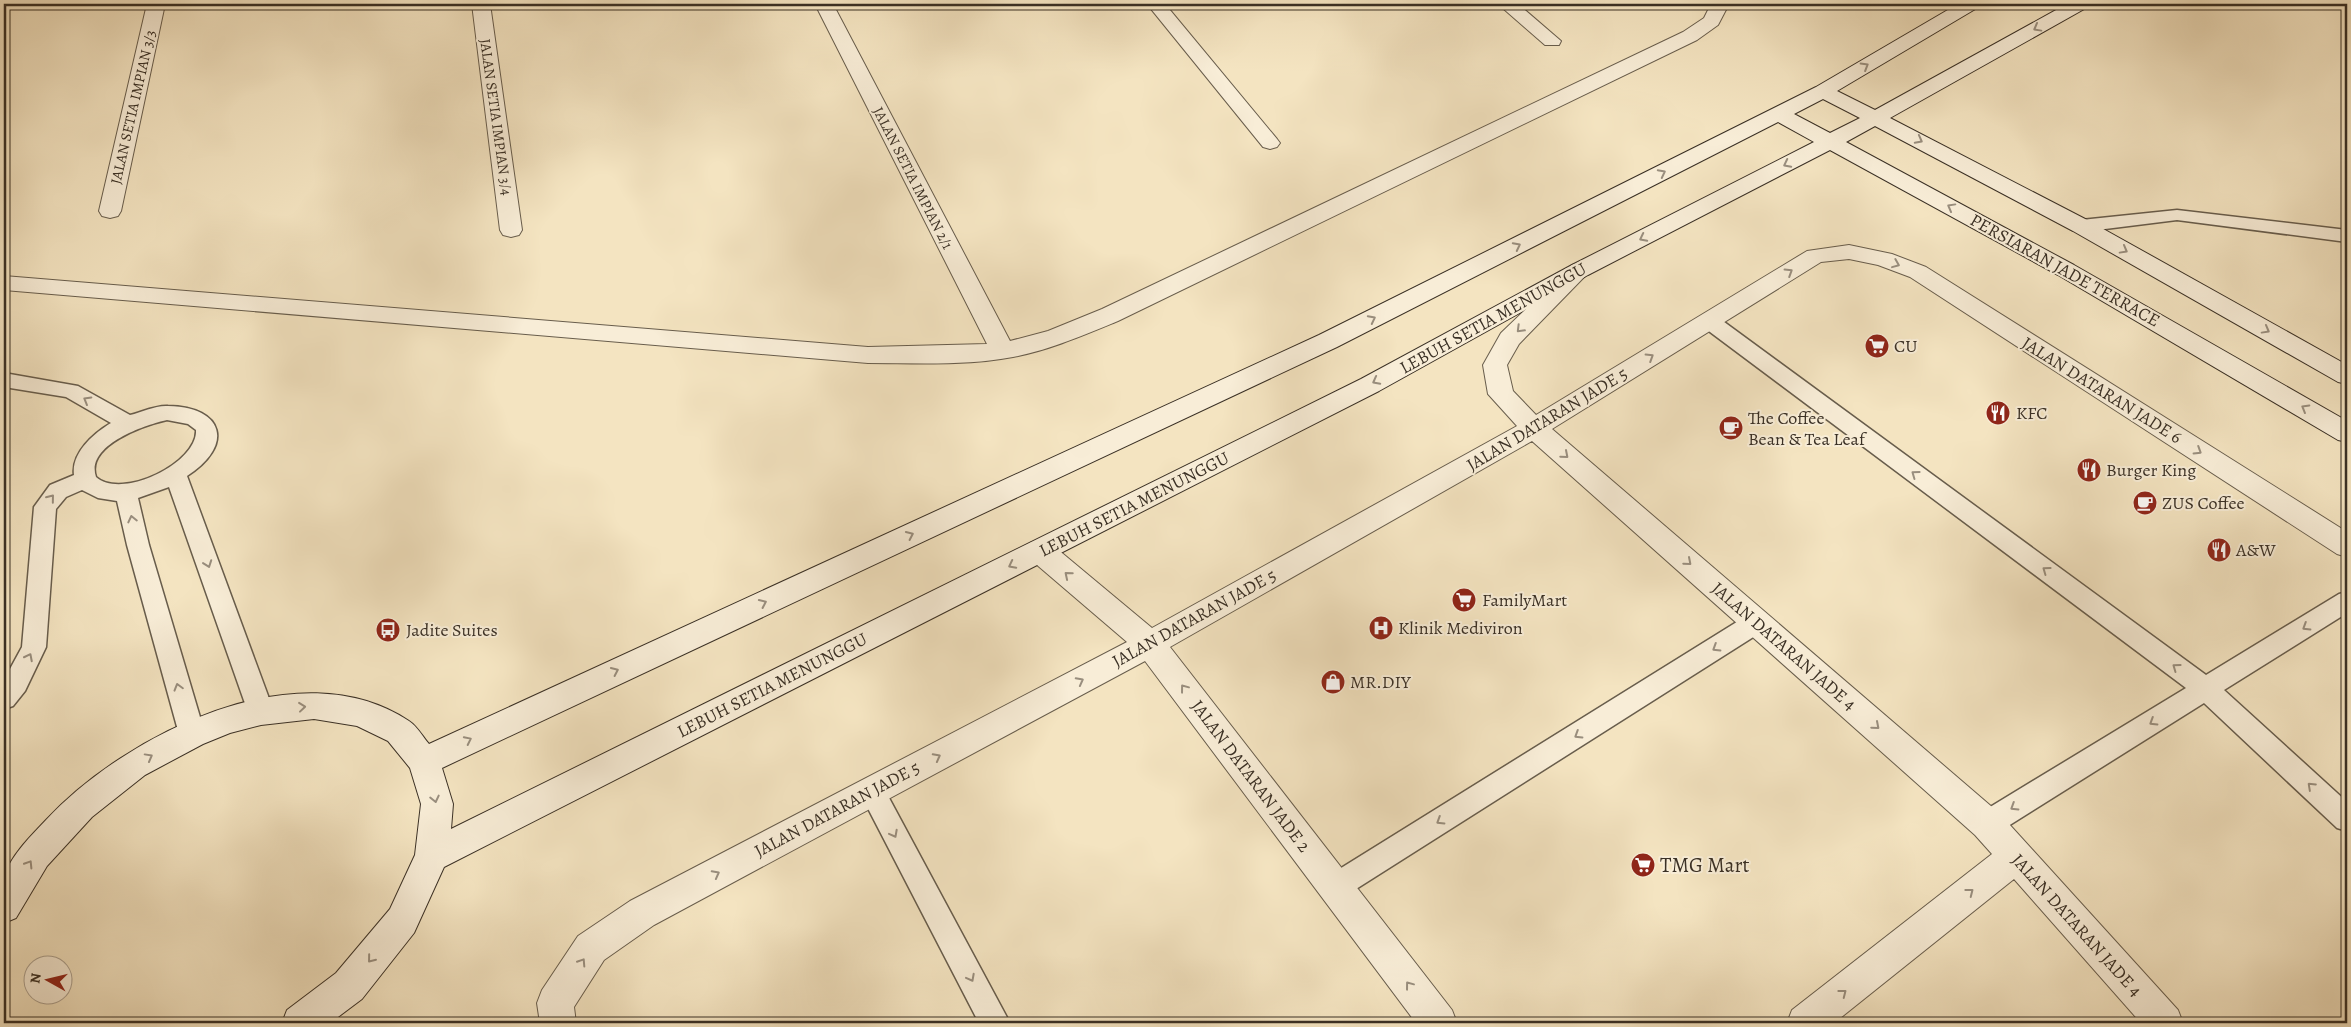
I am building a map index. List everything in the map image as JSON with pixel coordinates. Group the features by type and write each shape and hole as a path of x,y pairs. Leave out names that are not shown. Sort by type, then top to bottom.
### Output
{"street":[{"name":"JALAN SETIA IMPIAN 3/3","path":"110,211 156,4"},
{"name":"JALAN SETIA IMPIAN 3/4","path":"481,4 511,230"},
{"name":"JALAN SETIA IMPIAN 2/1","path":"824,4 1003,351"},
{"path":"1156,4 1270,143"},
{"path":"1507,4 1552,41"},
{"path":"4,282 868,355 942,356 1003,351 1061,334 1110,315 1690,36 1712,21 1720,4"},
{"path":"424,762 1328,342 1823,91 1971,4"},
{"path":"1876,118 2080,4"},
{"path":"1823,91 2081,226 2347,376"},
{"name":"PERSIARAN JADE TERRACE","path":"1779,114 2066,270 2347,432"},
{"name":"LEBUH SETIA MENUNGGU","path":"432,856 1370,385 1580,270 1876,118"},
{"name":"JALAN DATARAN JADE 5","path":"556,1013 591,948 642,913 1150,644 1534,428 1814,256 1849,252"},
{"name":"JALAN DATARAN JADE 6","path":"1849,252 1884,259 1918,272 2347,546"},
{"name":"JALAN DATARAN JADE 4","path":"1580,270 1510,339 1495,365 1501,394 1534,428 1987,824 2165,1023"},
{"name":"JALAN DATARAN JADE 2","path":"1040,551 1150,644 1439,1023"},
{"path":"4,906 35,855 80,806 134,765 192,734 227,720 261,712 314,706 361,713 398,731 424,762 437,804 432,856 402,921 349,986 300,1023"},
{"path":"1805,1023 2016,856"}],"lane":[{"path":"2081,226 2177,215 2347,236"},
{"path":"1709,321 2206,689 2347,819"},
{"path":"4,380 71,391 129,424"},
{"path":"167,413 185,414 198,418 206,426 208,437 204,449 192,462 176,475 152,487 126,493 99,491 90,487 84,480 82,470 87,458 97,445 111,434 129,424 167,413"},
{"path":"176,475 261,712"},
{"path":"4,698 16,684 34,647 44,507 58,491 84,480"},
{"path":"126,493 138,545 192,734"},
{"path":"1987,824 2347,601"},
{"path":"1335,887 1757,622"},
{"path":"872,791 995,1023"}],"place":[{"name":"CU","path":"1877,346"},
{"name":"KFC","path":"1998,413"},
{"name":"The Coffee Bean & Tea Leaf","path":"1731,428"},
{"name":"Burger King","path":"2089,470"},
{"name":"ZUS Coffee","path":"2145,503"},
{"name":"A&W","path":"2219,550"},
{"name":"FamilyMart","path":"1464,600"},
{"name":"Klinik Mediviron","path":"1381,628"},
{"name":"Jadite Suites","path":"388,630"},
{"name":"MR.DIY","path":"1333,682"},
{"name":"TMG Mart","path":"1643,865"}]}
